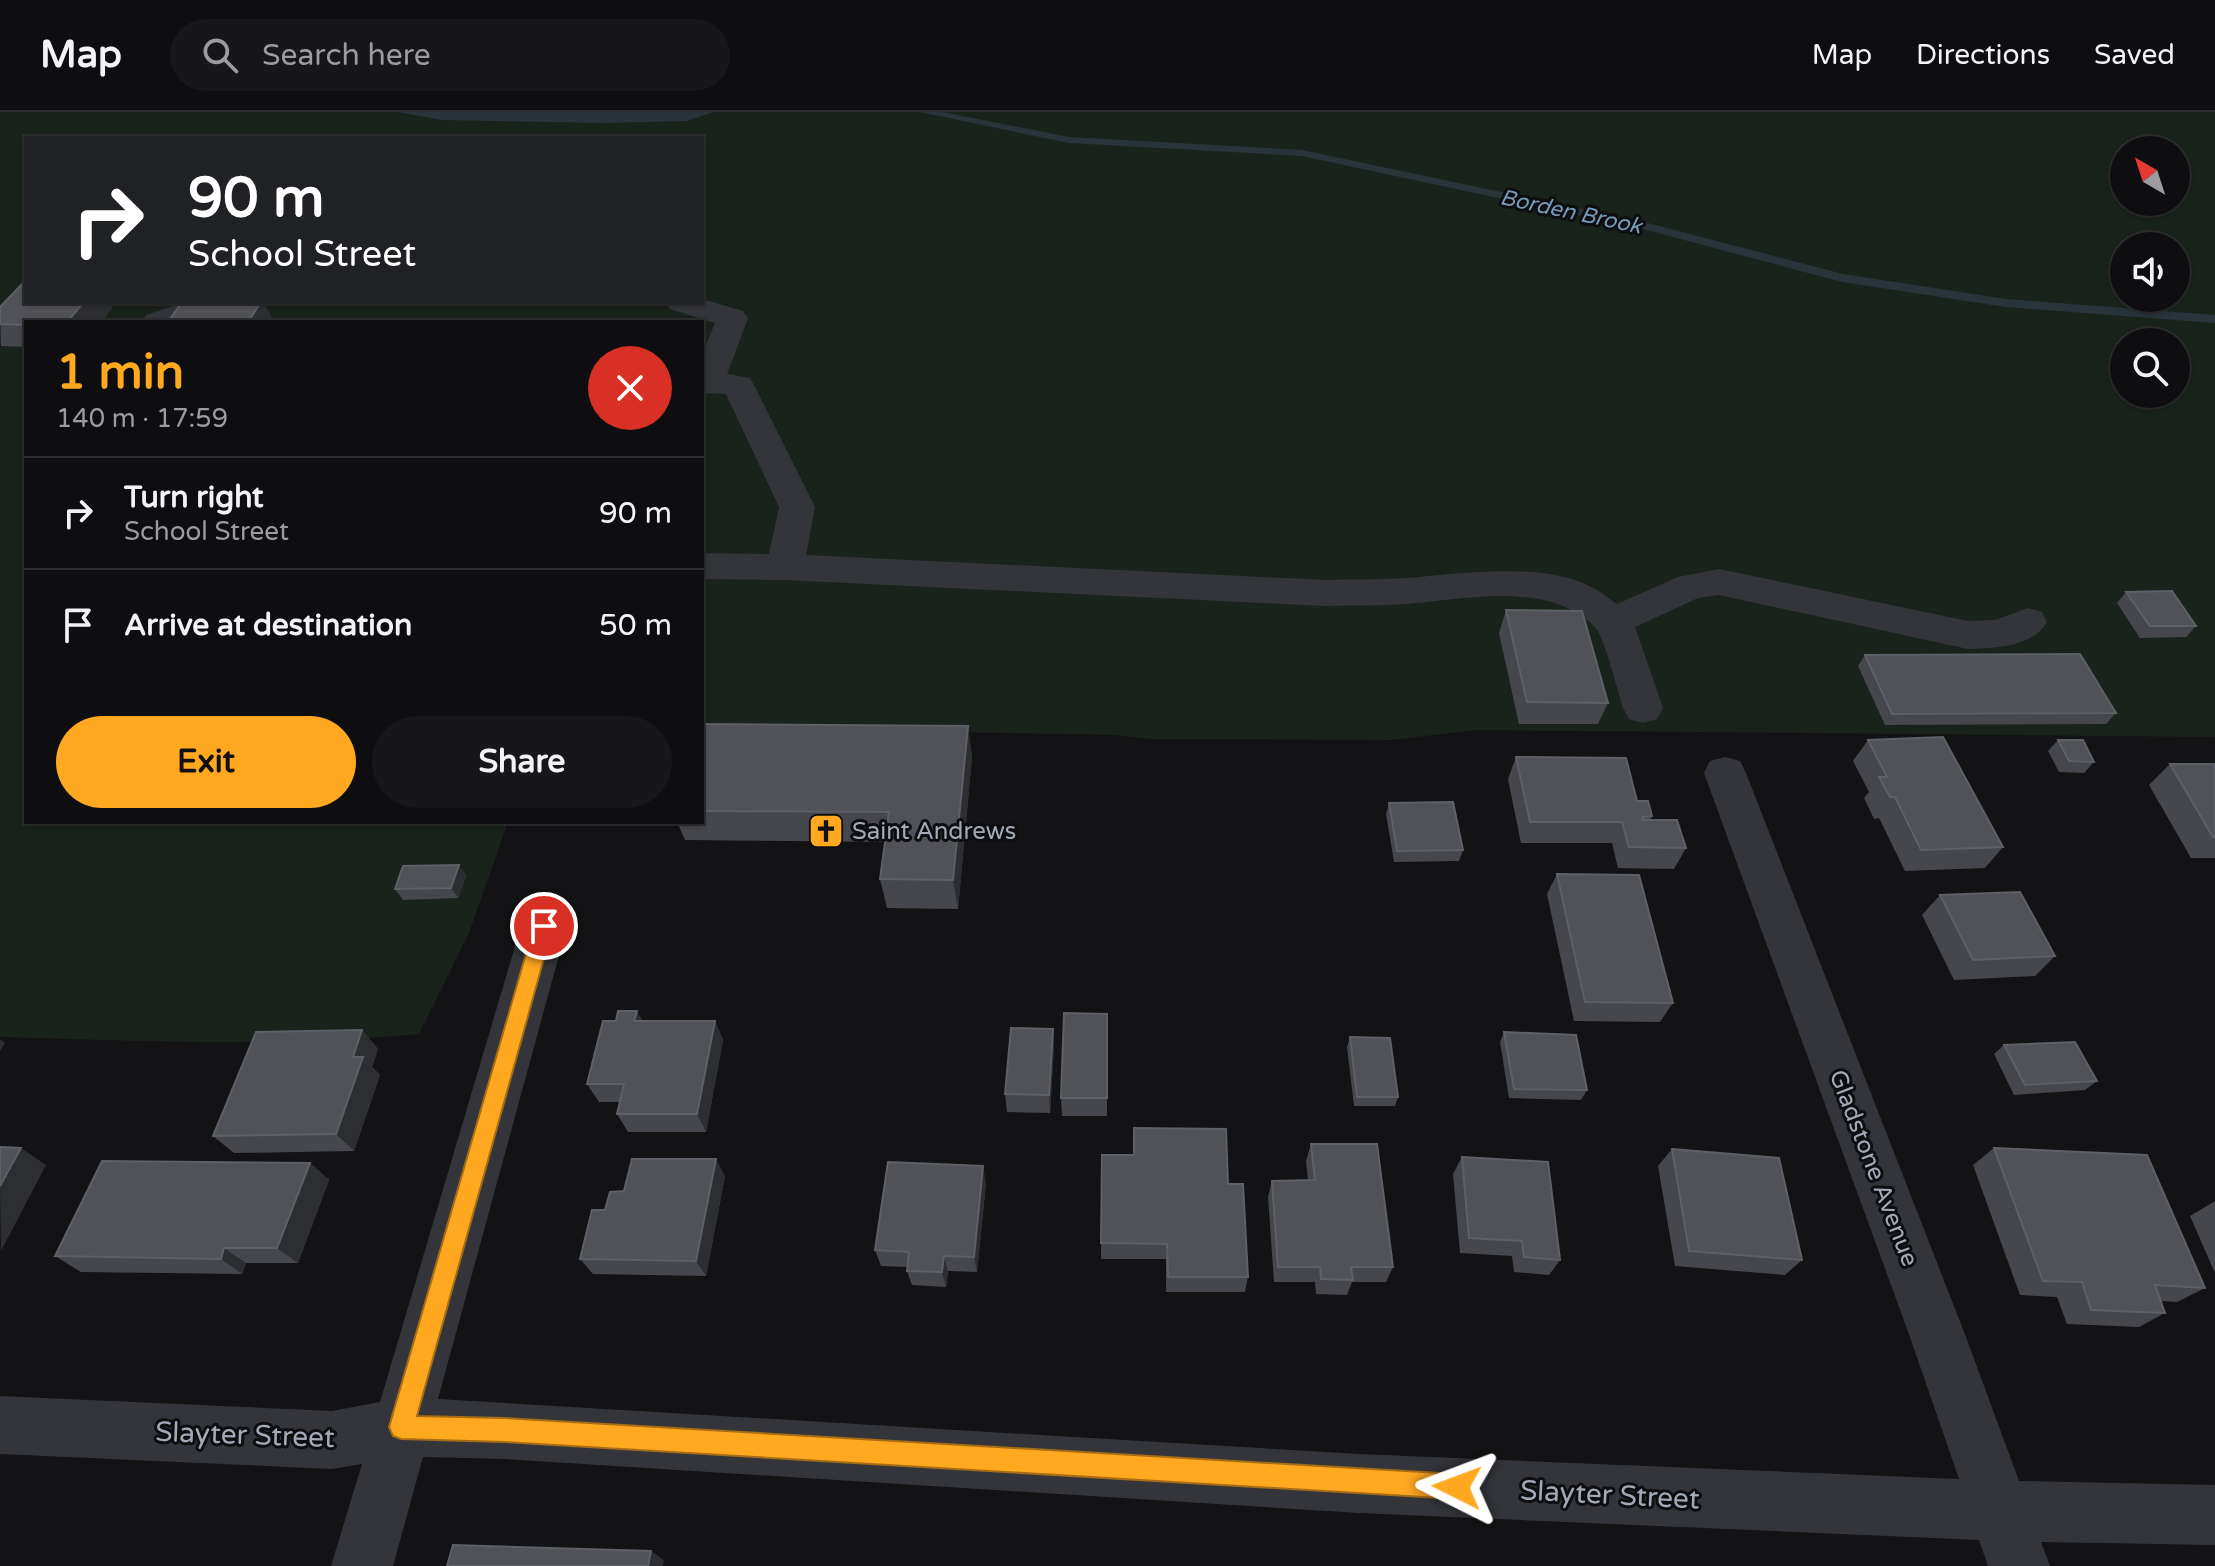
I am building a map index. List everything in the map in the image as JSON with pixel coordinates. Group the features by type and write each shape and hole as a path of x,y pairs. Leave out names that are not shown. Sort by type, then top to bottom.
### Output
{"street":[{"path":"163,320 210,304"},
{"path":"687,304 732,318 705,384 738,385 797,507 785,567"},
{"path":"704,566 785,567 1325,593 1403,591 1487,583 1540,587 1576,595 1614,621 1643,708"},
{"path":"1614,621 1691,586 1719,582 1968,635 1999,634 2028,622"},
{"name":"Gladstone Avenue","path":"1725,773 1938,1337 2019,1566"},
{"path":"362,1566 544,926"},
{"name":"Slayter Street","path":"0,1425 332,1440 401,1427 504,1430 1265,1478 1999,1511 2215,1515"}],"shaded area":[{"path":"0,112 2215,112 2215,737 1477,730 1391,740 1153,739 1115,735 704,728 704,320 24,320 24,824 507,824 469,933 419,1034 262,1042 0,1037"},
{"path":"398,112 713,112 687,121 604,123 442,120"}],"building":[{"path":"24,282 24,304 82,304 69,320 24,320 24,325 0,324 0,307"},
{"path":"181,304 260,304 249,320 169,320"},
{"path":"2172,591 2196,626 2150,626 2126,592"},
{"path":"1506,610 1582,611 1608,703 1527,702"},
{"path":"2080,654 2116,713 1892,714 1865,655"},
{"name":"Saint Andrews","path":"704,724 968,726 953,880 880,879 889,812 704,811"},
{"path":"1943,737 2003,847 1921,850 1895,797 1890,797 1879,777 1887,777 1868,740"},
{"path":"2058,740 2083,740 2094,762 2069,761"},
{"path":"1516,757 1626,758 1637,801 1648,801 1652,816 1642,817 1643,820 1677,820 1686,848 1629,847 1622,822 1530,822"},
{"path":"2170,764 2215,764 2215,837 2213,837"},
{"path":"1453,802 1463,850 1397,851 1389,803"},
{"path":"459,865 451,888 395,889 403,866"},
{"path":"1557,874 1639,875 1673,1003 1585,1002"},
{"path":"2020,892 2055,956 1973,960 1940,895"},
{"path":"618,1011 637,1011 634,1021 715,1021 697,1114 617,1114 624,1084 587,1084 603,1021 616,1021"},
{"path":"1064,1013 1107,1014 1107,1098 1061,1098"},
{"path":"1011,1028 1053,1029 1049,1095 1005,1094"},
{"path":"362,1030 353,1057 363,1057 336,1134 213,1136 256,1032"},
{"path":"1504,1032 1576,1035 1587,1090 1514,1089"},
{"path":"1350,1037 1390,1038 1398,1097 1357,1097"},
{"path":"2075,1042 2097,1081 2025,1085 2004,1045"},
{"path":"1134,1128 1226,1129 1228,1184 1243,1184 1248,1277 1168,1277 1167,1244 1101,1243 1102,1155 1134,1155"},
{"path":"1311,1144 1377,1144 1393,1267 1351,1267 1353,1280 1321,1279 1320,1267 1278,1267 1272,1181 1315,1180"},
{"path":"0,1147 21,1148 0,1186"},
{"path":"1994,1148 2147,1155 2205,1288 2155,1285 2165,1313 2091,1310 2082,1282 2043,1281"},
{"path":"1672,1149 1779,1158 1802,1260 1689,1251"},
{"path":"1462,1157 1548,1162 1560,1260 1524,1257 1522,1241 1469,1238"},
{"path":"632,1159 716,1159 696,1261 580,1259 592,1210 605,1210 610,1192 624,1191"},
{"path":"102,1161 310,1163 277,1248 224,1248 221,1259 55,1256"},
{"path":"888,1162 983,1166 974,1257 944,1256 942,1272 907,1271 909,1252 875,1250"},
{"path":"453,1545 651,1551 648,1566 447,1566"}],"waterway":[{"name":"Borden Brook","path":"925,112 1069,140 1302,153 1644,226 1842,278 2006,303 2215,319"}],"place":[{"name":"Saint Andrews","path":"826,831"}],"route":[{"path":"544,926 401,1427 504,1430 1265,1478 1457,1487"}]}
